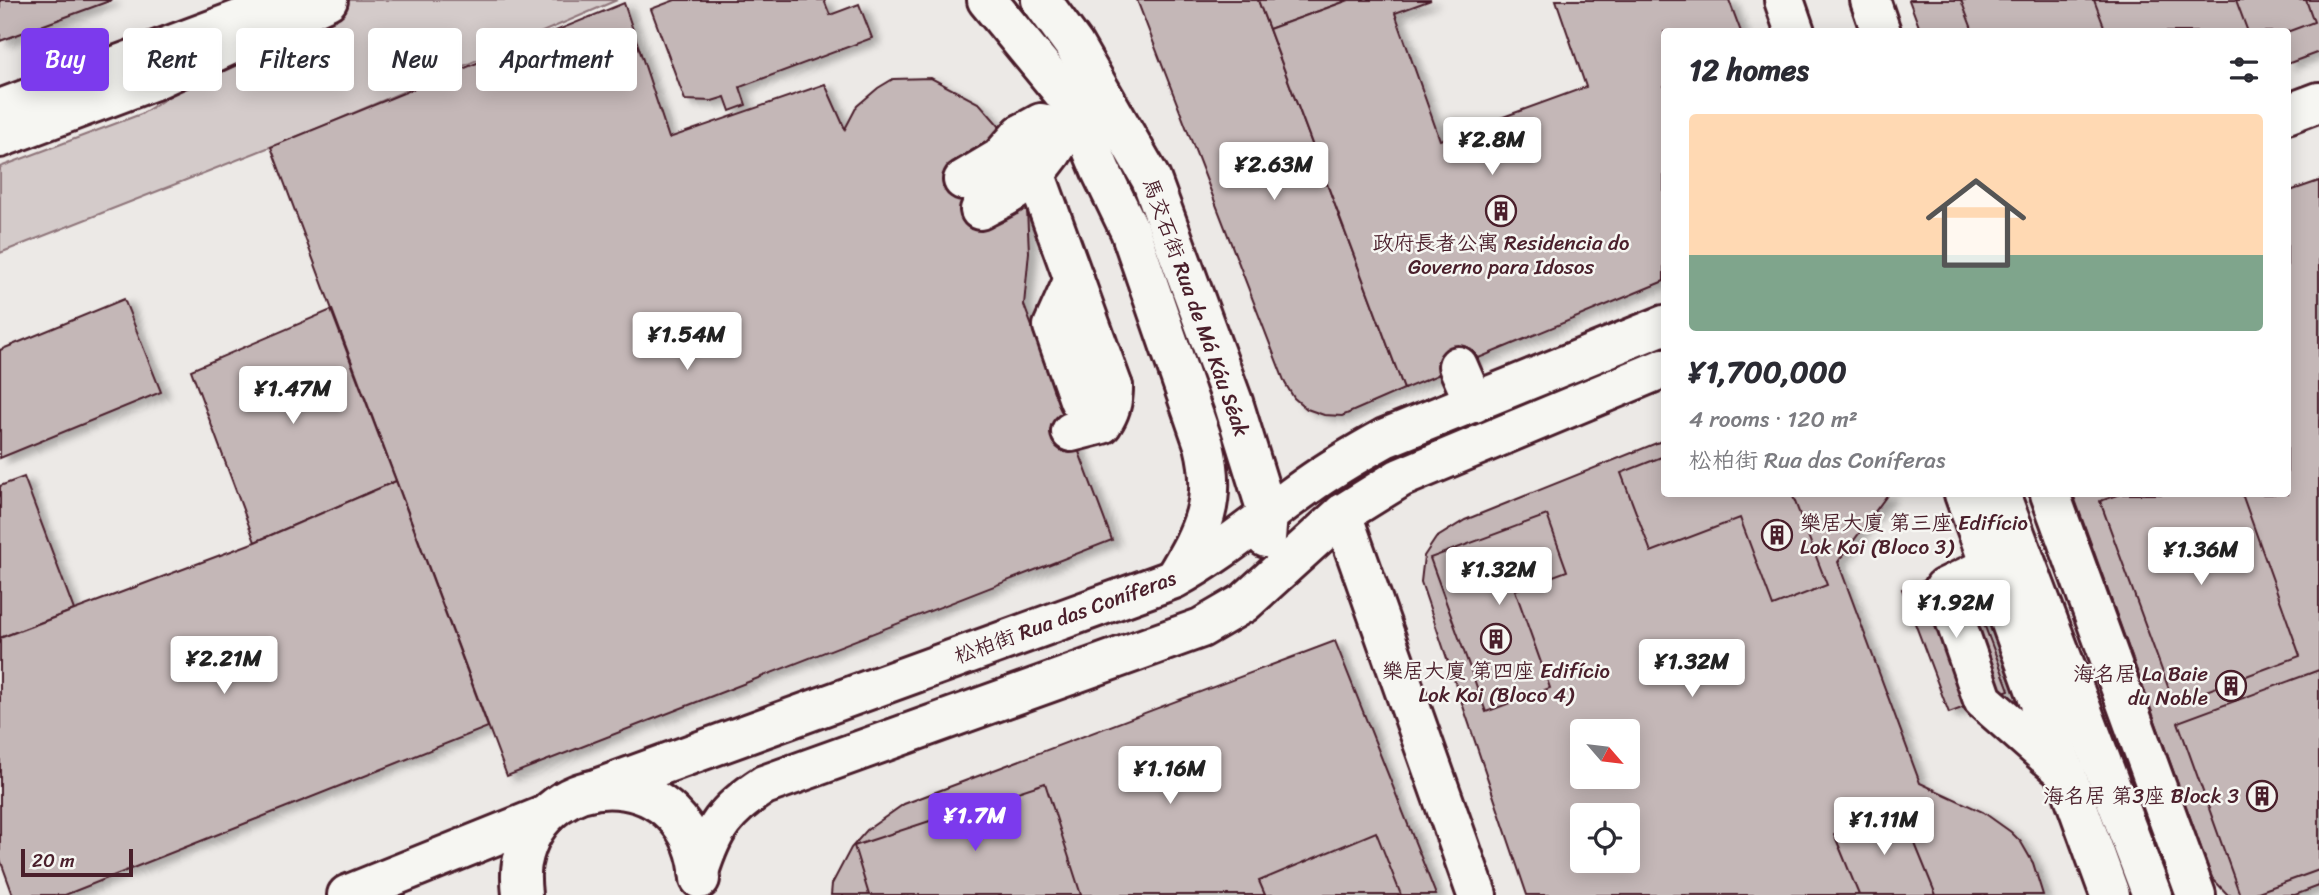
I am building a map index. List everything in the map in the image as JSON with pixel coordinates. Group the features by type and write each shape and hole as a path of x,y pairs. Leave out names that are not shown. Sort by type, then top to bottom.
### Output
{"street":[{"path":"0,109 293,0"},
{"path":"0,138 152,81 328,0"},
{"name":"馬交石街 Rua de Má Káu Séak","path":"987,0 1074,106 1130,231 1204,445 1210,470 1210,493 1204,521 1193,547 1174,579"},
{"name":"馬交石街 Rua de Má Káu Séak","path":"1041,0 1074,45 1151,179 1233,402 1268,515"},
{"path":"972,195 1000,158 1049,158 1062,140 1074,106 1077,87 1074,45 1057,17 1057,0"},
{"path":"1784,0 1794,28"},
{"path":"1870,0 1880,28"},
{"path":"2291,112 2319,102"},
{"path":"1022,159 1074,279 1053,327 1079,400 1113,387 1113,400 1102,425 1072,432"},
{"name":"松柏街 Rua das Coníferas","path":"546,815 568,799 1174,579 1197,566 1349,457 1385,439 1661,326"},
{"path":"1458,366 1474,402"},
{"path":"701,887 709,841 726,815 744,798 764,785 1201,628 1244,603 1342,514 1400,478 1661,369"},
{"path":"1965,497 2110,895"},
{"path":"2001,497 2152,895"},
{"path":"2051,497 2196,895"},
{"path":"1342,514 1477,895"},
{"path":"1244,603 1258,573 1265,548 1268,515"},
{"path":"1990,566 1944,588 1983,699 2066,773"},
{"path":"593,790 620,788 646,795 669,810 687,830 697,855 701,887"},
{"path":"346,895 546,815"},
{"path":"522,895 521,864 530,837 546,815"}],"shaded area":[{"path":"340,0 617,0 552,28 476,28 476,60 462,67 462,28 368,28 368,91 405,91 321,127 0,253 0,167 141,114 178,91 222,91 222,63 236,55 236,91 354,91 354,28 278,28 296,17"}],"building":[{"path":"0,0 93,0 0,34"},
{"path":"0,0 112,0 36,28 21,28 21,33 0,41"},
{"path":"675,0 824,0 830,15 859,4 872,38 740,87 746,105 730,111 725,97 712,101 685,100 651,9"},
{"path":"1137,0 1258,0 1404,389 1342,416 1324,415 1307,409 1294,398 1285,383"},
{"path":"1258,0 1349,0 1269,29"},
{"name":"政府長者公寓 Residencia do Governo para Idosos","path":"1349,0 1431,0 1395,13 1440,140 1586,87 1556,0 1729,0 1740,28 1661,28 1661,282 1404,389 1269,29"},
{"path":"1909,0 2319,0 2319,52 2291,62 2291,28 1920,28"},
{"path":"1961,0 2094,0 2104,28 1972,28"},
{"path":"2236,0 2306,0 2314,22 2291,31 2291,28 2246,28"},
{"path":"624,3 632,28 563,28"},
{"path":"637,42 669,138 825,84 845,129 857,106 893,79 931,78 980,104 1007,135 1027,209 1029,252 1024,305 1112,540 507,776 271,147 408,91 462,91 462,69 476,63 476,91 637,91"},
{"name":"海名居 La Baie du Noble","path":"2319,181 2319,886 2295,895 2228,895 2212,878 2074,497 2291,497 2291,191"},
{"path":"124,299 161,392 0,458 0,350"},
{"path":"331,310 396,481 255,542 191,370"},
{"path":"1661,441 1661,497 1886,497 1838,562 1920,783 1983,812 2011,832 2021,842 2033,863 2043,895 1527,895 1421,582 1424,556 1436,538 1465,520"},
{"name":"樂居大廈 第三座 Edifício Lok Koi (Bloco 3)","path":"1661,457 1661,497 1793,497 1827,585 1773,606 1740,518 1651,552 1621,473"},
{"path":"24,477 74,610 0,638 0,486"},
{"path":"396,481 488,727 65,895 13,895 0,859 0,638 255,542"},
{"path":"2112,497 2243,497 2300,656 2174,703 2100,501"},
{"name":"樂居大廈 第四座 Edifício Lok Koi (Bloco 4)","path":"1547,515 1567,571 1515,590 1550,688 1486,712 1430,558"},
{"path":"1962,566 2009,690 1949,713 1902,589"},
{"path":"1335,641 1436,895 831,895 832,884 851,848 867,830 904,804"},
{"name":"海名居 第3座 Block 3","path":"2319,670 2319,870 2250,895 2240,895 2178,722"},
{"path":"1045,783 1081,895 869,895 854,846"},
{"path":"1900,807 1936,895 1859,895 1834,834"},
{"path":"1376,832 1401,895 1265,895 1259,881"}],"place":[{"name":"政府長者公寓 Residencia do Governo para Idosos","path":"1501,211"},
{"name":"樂居大廈 第三座 Edifício Lok Koi (Bloco 3)","path":"1777,535"},
{"name":"樂居大廈 第四座 Edifício Lok Koi (Bloco 4)","path":"1496,639"},
{"name":"海名居 La Baie du Noble","path":"2231,686"},
{"name":"海名居 第3座 Block 3","path":"2262,796"}]}
